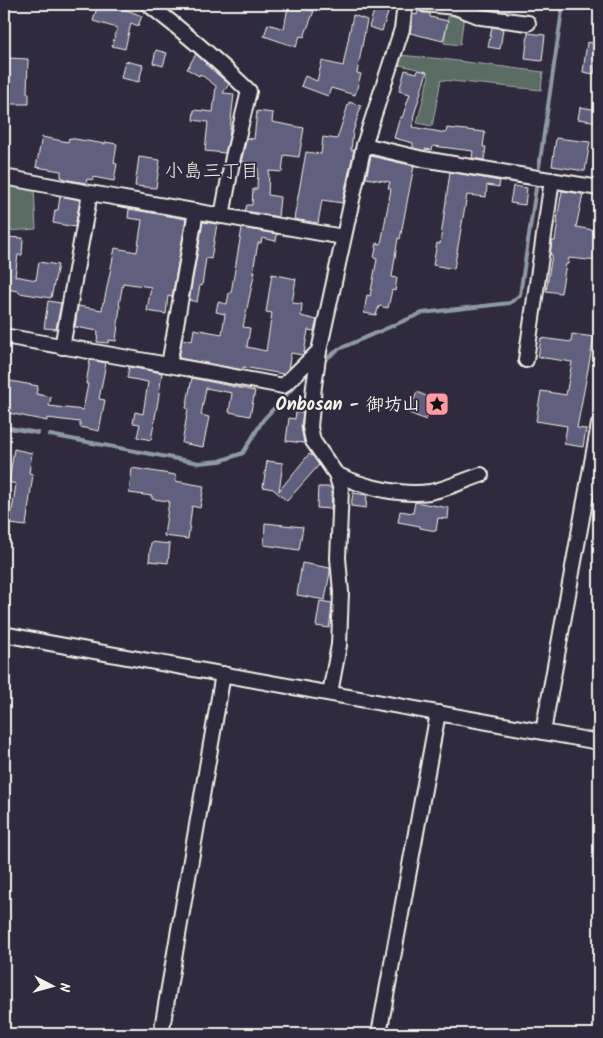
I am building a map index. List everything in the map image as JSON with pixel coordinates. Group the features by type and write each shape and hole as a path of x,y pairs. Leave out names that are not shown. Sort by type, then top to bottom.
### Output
{"street":[{"path":"148,4 192,39 249,91 233,157 222,216"},
{"path":"330,693 339,645 341,592 338,558 342,490 336,474 312,441 310,427 314,386 319,352 364,145 402,29 405,4"},
{"path":"424,4 455,7 481,17 528,23"},
{"path":"364,145 423,159 599,188"},
{"path":"4,177 343,237"},
{"path":"526,360 552,180"},
{"path":"62,347 90,193"},
{"path":"169,365 196,211"},
{"path":"4,336 283,386 319,352"},
{"path":"543,732 599,424"},
{"path":"336,474 352,482 397,492 429,492 482,475"},
{"path":"4,634 599,742"},
{"path":"161,1034 223,674"},
{"path":"379,1034 438,713"}],"green space":[{"path":"449,12 464,15 460,45 444,43"},
{"path":"399,55 543,72 541,90 441,80 432,126 417,123 429,76 417,69 396,64"},
{"path":"34,186 36,229 9,231 8,187"}],"building":[{"path":"98,4 117,4 117,6 142,16 138,26 131,23 125,49 112,46 117,28 93,21"},
{"path":"376,4 391,4 382,31 369,27"},
{"path":"288,6 314,11 304,37 300,36 296,47 264,36 268,24 284,29"},
{"path":"418,10 423,13 430,13 430,17 448,21 443,41 410,33 413,14 417,15"},
{"path":"353,15 367,20 357,73 361,74 355,95 331,88 328,96 301,86 305,76 317,81 322,61 343,66"},
{"path":"492,27 503,29 500,49 488,47"},
{"path":"528,33 545,35 542,61 525,59"},
{"path":"587,42 599,44 599,62 596,62 594,74 583,72"},
{"path":"156,50 167,53 163,66 153,63"},
{"path":"196,54 229,84 223,93 234,94 229,138 225,153 205,151 208,122 193,120 194,110 213,112 216,86 200,74 199,76 187,69"},
{"path":"9,58 28,59 27,93 29,93 29,104 8,104"},
{"path":"125,61 143,65 139,82 121,78"},
{"path":"405,70 417,73 418,70 427,72 412,127 446,133 447,128 485,132 483,147 486,147 484,160 472,158 473,151 433,146 432,150 425,149 425,151 413,148 413,143 394,138 400,117 402,118 410,94 399,91"},
{"path":"349,102 361,106 353,132 351,150 354,150 342,203 322,200 318,223 294,219 306,152 321,154 323,137 337,139"},
{"path":"580,107 599,110 599,122 578,119"},
{"path":"257,111 273,113 272,122 304,128 299,157 284,155 282,172 269,171 268,195 280,197 278,217 245,211 247,205 252,205 253,189 257,189 258,168 246,168 246,162 241,162 247,138 254,139"},
{"path":"42,137 68,142 69,138 117,144 114,163 117,164 114,181 93,177 93,180 87,179 86,183 64,179 61,177 61,171 36,167"},
{"path":"556,138 590,142 585,171 552,166"},
{"path":"371,156 414,166 400,239 398,238 392,277 397,278 395,291 392,290 388,308 379,306 376,315 364,313 367,295 370,296 377,259 374,258 377,243 381,244 391,189 388,188 390,182 366,178"},
{"path":"139,157 160,160 156,188 135,186"},
{"path":"450,172 500,181 499,187 487,185 486,197 467,195 454,269 433,265 437,243 440,244"},
{"path":"513,186 527,188 525,205 510,203"},
{"path":"562,191 583,194 576,227 599,231 599,261 569,258 568,264 566,264 561,293 546,291 552,255 550,254 552,241 555,241"},
{"path":"60,196 80,200 75,227 53,223 55,210 58,210"},
{"path":"129,209 186,219 172,297 168,296 166,314 147,311 151,287 123,283 116,341 109,340 108,343 97,342 98,331 75,327 78,306 102,310 115,248 137,252 142,220 128,218"},
{"path":"203,222 217,224 211,259 206,258 202,286 200,285 197,302 189,300"},
{"path":"242,228 277,234 276,241 262,238 261,243 258,243 253,271 255,271 243,327 250,328 247,347 266,351 272,313 266,312 272,274 296,279 292,303 302,304 301,316 317,320 314,331 308,330 304,353 302,355 291,353 288,369 283,374 243,367 243,370 179,358 182,339 192,341 194,329 222,334 225,314 216,312 218,302 227,304 229,293 231,293"},
{"path":"4,237 23,238 22,255 18,255 15,276 36,280 39,262 58,265 51,298 4,289"},
{"path":"48,301 61,303 56,329 44,328"},
{"path":"572,334 594,337 577,428 586,429 583,447 564,444 567,426 536,421 541,391 566,395 572,362 538,357 541,338 571,342"},
{"path":"90,360 106,363 99,399 105,400 99,431 80,427 80,422 47,418 47,421 4,412 5,380 38,386 36,394 51,397 49,406 83,410"},
{"path":"129,367 162,373 151,440 137,437 140,424 133,423 135,412 143,414 148,382 127,378"},
{"path":"192,378 255,391 250,416 229,412 232,393 206,388 201,415 209,417 203,447 182,443"},
{"path":"417,392 435,400 426,420 409,413"},
{"path":"296,412 303,413 301,426 304,443 286,441 289,418 295,419"},
{"path":"14,449 32,453 29,473 33,474 26,526 10,524 16,484 9,482"},
{"path":"309,454 314,457 319,465 287,501 273,489 263,487 267,461 283,463 279,491"},
{"path":"132,468 176,475 175,481 204,486 200,508 192,506 188,539 164,536 169,501 152,499 152,496 129,493"},
{"path":"318,487 331,487 331,509 317,508"},
{"path":"353,493 367,495 366,508 351,506"},
{"path":"415,502 449,508 448,519 438,518 436,531 398,522 400,511 413,513"},
{"path":"265,523 303,527 299,550 264,545"},
{"path":"151,542 170,544 168,563 149,561"},
{"path":"302,563 330,568 325,600 297,595"},
{"path":"320,601 332,603 329,628 316,626"}],"waterway":[{"path":"539,167 563,4"},
{"path":"321,363 339,349 422,313 510,303 520,295 536,188"},
{"path":"50,435 199,463 220,461 243,453 263,420 303,377 312,371"},
{"path":"4,427 38,433"}],"place":[{"name":"Onbosan - 御坊山","path":"437,404"}],"district":[{"name":"小島三丁目","path":"212,170"}]}
